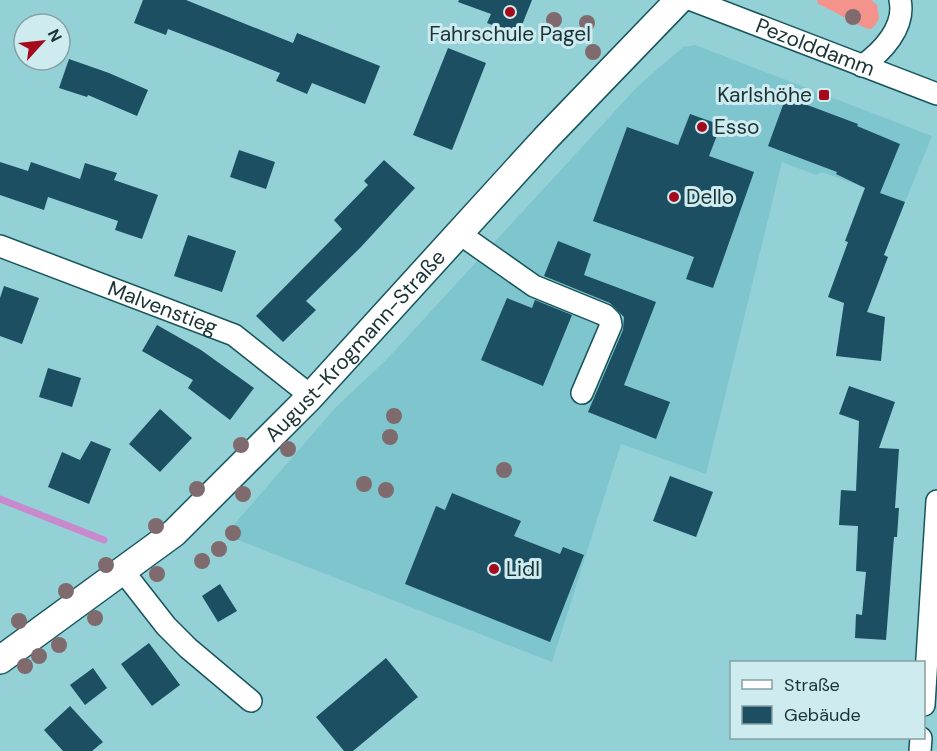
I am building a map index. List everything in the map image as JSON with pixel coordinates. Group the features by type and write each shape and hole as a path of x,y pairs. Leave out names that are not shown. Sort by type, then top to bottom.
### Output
{"main road":[{"name":"August-Krogmann-Straße","path":"0,660 174,534 311,396 545,139 679,0"}],"street":[{"name":"Pezolddamm","path":"692,0 937,94"},
{"path":"862,66 888,42 902,6 900,0"},
{"path":"460,234 534,286 605,315 610,320 611,325 582,393"},
{"name":"Malvenstieg","path":"0,246 234,335 311,396"},
{"path":"925,689 937,501"},
{"path":"123,570 166,626 188,648 251,701"}],"shaded area":[{"path":"817,0 871,0 877,5 879,18 870,29 818,4"},
{"path":"695,45 932,136 905,202 822,172 816,175 782,162 706,474 621,444 552,662 225,535 336,407 387,359 638,86 683,47"}],"building":[{"path":"143,0 186,0 293,43 297,33 380,66 365,104 312,83 307,94 276,81 280,73 168,29 166,35 134,23"},
{"name":"Fahrschule Pagel","path":"459,0 532,0 518,35 487,23 491,14 458,2"},
{"path":"448,48 486,63 452,150 413,135"},
{"path":"72,60 148,90 137,116 88,95 87,97 59,88 65,72 72,72"},
{"path":"786,97 858,124 857,126 900,144 880,193 905,202 884,255 888,257 867,312 885,317 881,361 836,356 844,303 828,297 848,242 845,241 865,188 836,174 837,172 768,146"},
{"name":"Dello","path":"690,114 721,125 709,156 754,172 713,288 686,279 694,257 593,221 627,127 678,145"},
{"path":"239,150 275,162 266,189 230,177"},
{"path":"384,160 415,188 361,247 306,301 316,310 283,342 256,316 342,229 334,220 368,185 364,181"},
{"path":"0,162 28,171 31,162 80,179 85,163 117,173 114,180 158,195 142,239 115,230 118,221 48,197 44,210 0,195"},
{"path":"188,235 236,251 222,292 174,276"},
{"path":"558,241 591,254 584,275 656,302 624,385 670,402 656,439 588,412 623,330 624,317 610,303 544,276"},
{"path":"4,286 39,298 22,344 0,336 0,298"},
{"path":"507,298 532,308 535,300 572,315 543,386 481,360"},
{"path":"157,325 201,350 254,388 230,420 188,388 193,380 142,351"},
{"path":"48,368 81,378 72,407 39,397"},
{"path":"849,386 895,402 879,448 899,449 895,508 899,508 897,537 894,537 886,640 855,638 856,614 862,615 866,572 856,571 858,526 839,525 841,490 856,491 859,421 839,414"},
{"path":"160,409 192,438 160,472 129,444"},
{"path":"91,441 111,449 89,504 48,487 62,452 80,460"},
{"path":"670,476 713,492 696,537 653,521"},
{"name":"Lidl","path":"452,493 521,521 514,536 560,554 563,547 584,555 550,642 405,584 436,506 445,510"},
{"path":"220,584 237,611 218,622 202,596"},
{"path":"149,643 180,685 152,706 121,664"},
{"path":"386,658 418,697 353,751 344,751 316,717"},
{"path":"93,668 107,688 85,705 70,685"},
{"path":"70,706 103,742 92,751 63,751 44,730"}],"waterway":[{"path":"0,499 104,540"}],"place":[{"name":"Fahrschule Pagel","path":"510,12"},
{"name":"Karlshöhe","path":"824,95"},
{"name":"Esso","path":"702,127"},
{"name":"Dello","path":"674,197"},
{"name":"Lidl","path":"494,569"}]}
